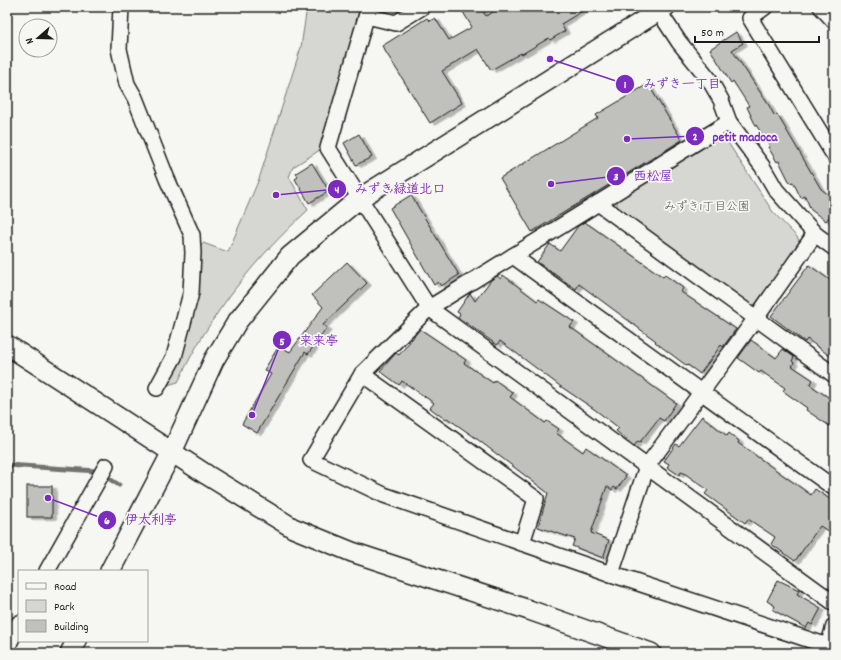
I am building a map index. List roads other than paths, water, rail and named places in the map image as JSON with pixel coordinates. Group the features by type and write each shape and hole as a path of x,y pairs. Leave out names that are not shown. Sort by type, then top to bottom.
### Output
{"street":[{"path":"121,7 119,49 127,84 135,98 167,179 192,235 194,253 191,293 174,357 157,388"},
{"path":"422,7 396,23 368,11 328,148 429,308 834,603"},
{"path":"765,7 750,18 834,155"},
{"path":"821,7 834,22"},
{"path":"111,570 172,452 204,380 240,317 290,256 360,198 660,8 679,42 708,78 721,100 729,122 762,166 776,190 815,234 834,248"},
{"path":"729,122 429,308 362,374 311,460 384,495 611,574 831,647 834,626"},
{"path":"598,203 834,374"},
{"path":"611,574 647,466 756,318 815,234"},
{"path":"513,256 834,488"},
{"path":"7,344 278,520 311,537 651,653"},
{"path":"362,374 536,499 522,543"},
{"path":"49,570 106,466"},
{"path":"7,616 18,622"},
{"path":"7,648 18,624"},
{"path":"70,653 76,642"}],"waterway":[{"path":"7,465 97,471 119,485"}],"place":[{"name":"みずき一丁目","path":"550,59"},
{"name":"petit madoca","path":"627,139"},
{"name":"西松屋","path":"551,184"},
{"name":"みずき緑道北口","path":"276,195"},
{"name":"来来亭","path":"252,415"},
{"name":"伊太利亭","path":"48,498"}],"park label":[{"name":"みずき1丁目公園","path":"707,207"}]}
